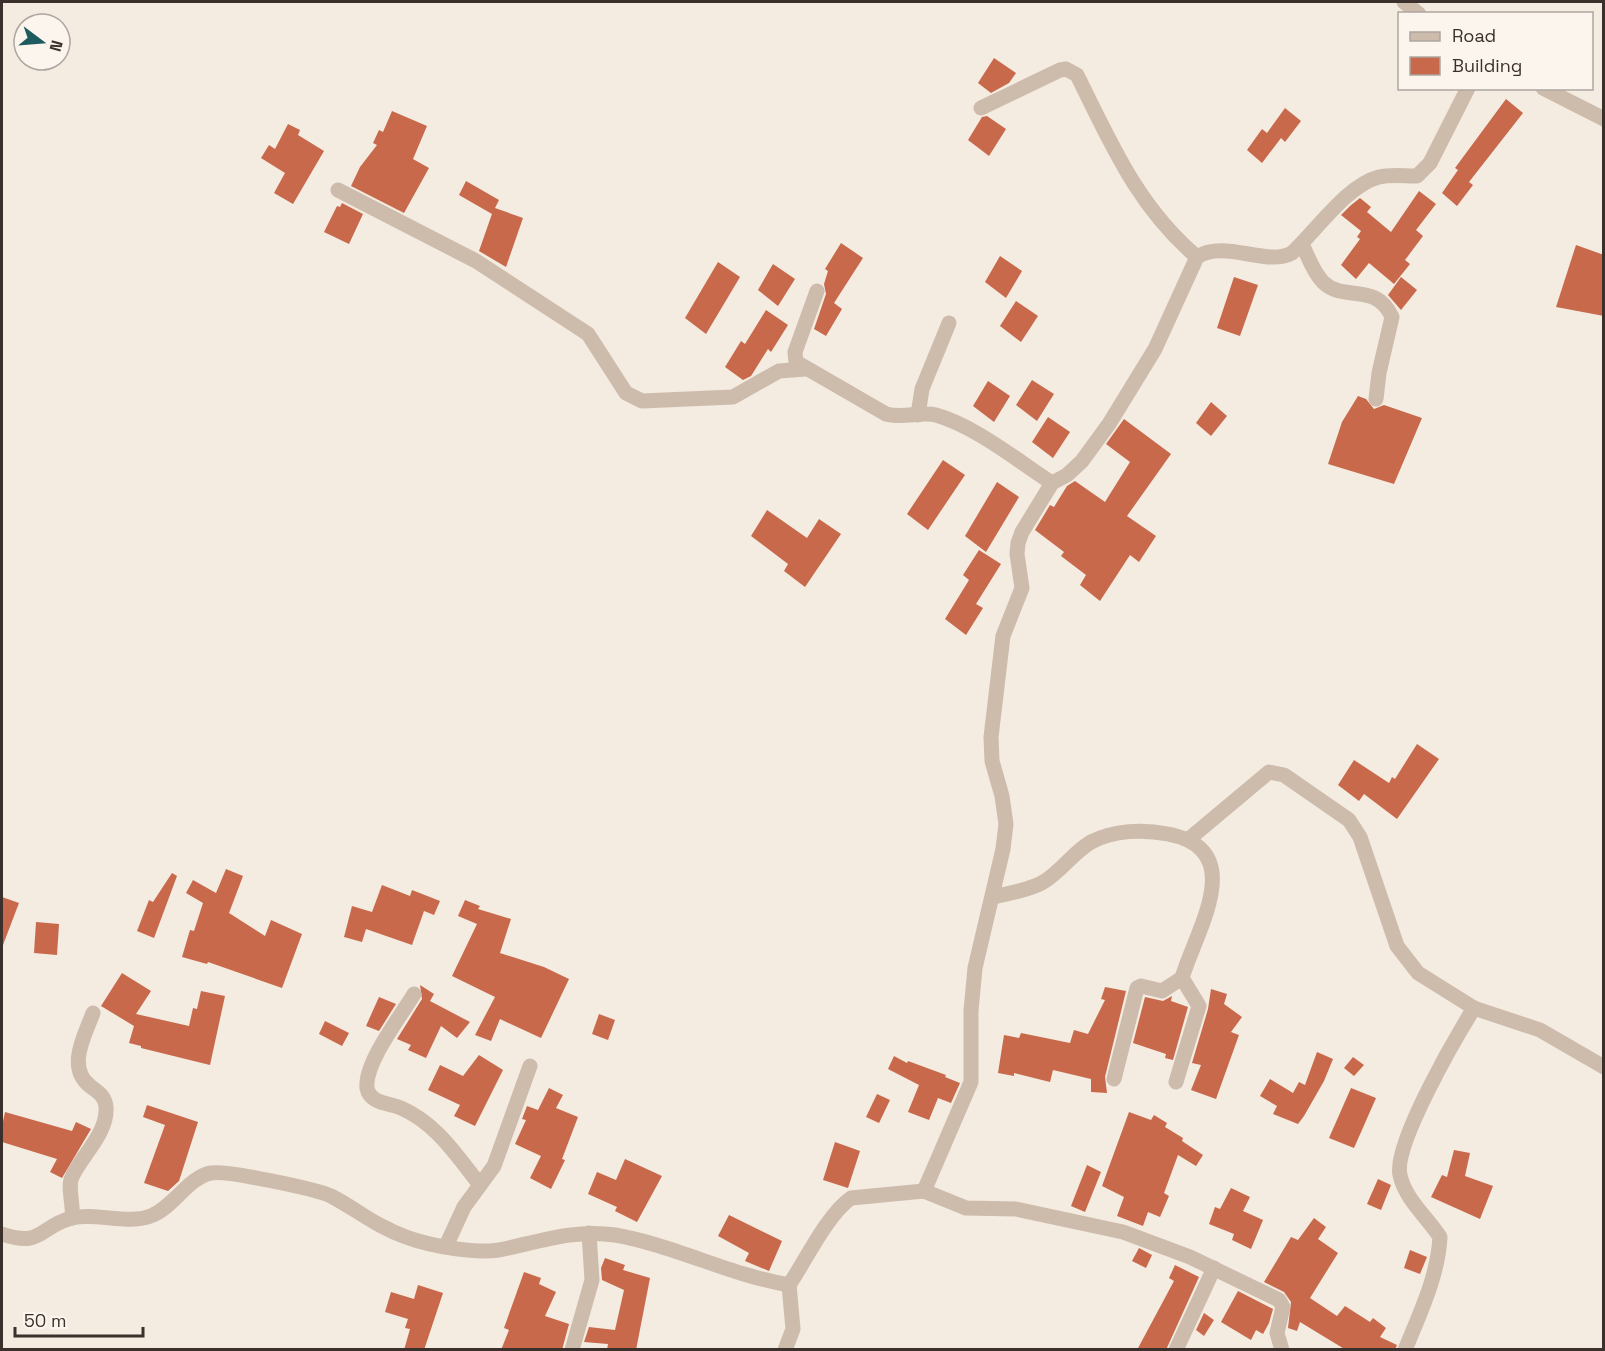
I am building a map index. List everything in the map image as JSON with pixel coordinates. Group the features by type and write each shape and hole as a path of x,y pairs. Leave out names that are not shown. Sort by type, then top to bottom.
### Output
{"street":[{"path":"1404,2 1416,12"},
{"path":"981,108 1060,70 1066,69 1077,75 1128,178 1150,210 1175,239 1197,257"},
{"path":"924,1191 969,1088 971,1011 975,968 993,897 1005,824 1002,796 992,761 991,737 1002,636 1022,588 1017,554 1022,532 1052,483 1067,475 1082,461 1109,424 1155,349 1197,257 1204,252 1240,251 1286,257 1302,244 1346,198 1366,182 1381,177 1417,176 1430,163 1467,90"},
{"path":"1546,90 1604,119"},
{"path":"338,190 476,261 588,334 626,393 634,399 664,401 734,397 779,371 805,369"},
{"path":"1302,244 1318,274 1332,288 1373,296 1388,308 1392,317 1379,373 1376,399"},
{"path":"817,291 795,352 796,362 886,414 898,418 918,415 945,418 974,433 1052,483"},
{"path":"918,415 922,389 949,323"},
{"path":"1189,839 1269,772 1284,775 1349,820 1360,837 1398,946 1418,973 1474,1008 1540,1030 1604,1067"},
{"path":"993,897 1045,881 1090,843 1112,834 1164,833 1189,839 1207,854 1212,872 1211,895 1204,925 1182,978 1162,991 1141,986 1137,988 1114,1079"},
{"path":"1176,1082 1199,1006 1182,978"},
{"path":"414,994 374,1059 367,1086 370,1095 380,1102 400,1107 426,1123 446,1141 480,1185"},
{"path":"1406,1350 1427,1295 1439,1253 1440,1237 1408,1196 1399,1174 1403,1149 1442,1062 1474,1008"},
{"path":"72,1218 72,1178 104,1122 106,1107 103,1095 87,1083 79,1069 78,1051 93,1013"},
{"path":"446,1246 464,1207 494,1166 530,1066"},
{"path":"2,1234 15,1239 33,1239 72,1218 152,1216 202,1176 220,1173 321,1192 373,1224 408,1238 446,1246 473,1251 502,1250 570,1234 616,1235 760,1280 789,1285"},
{"path":"785,1350 793,1329 789,1285 823,1231 851,1198 924,1191 966,1208 1016,1209 1123,1232 1214,1268 1279,1300 1283,1307 1277,1333 1278,1343 1282,1350"},
{"path":"572,1350 592,1280 589,1233"},
{"path":"1176,1350 1214,1268"}],"building":[{"path":"994,58 1016,73 1009,83 991,93 978,83"},
{"path":"1506,99 1523,113 1469,182 1473,185 1457,206 1442,193 1458,170 1455,168"},
{"path":"1285,108 1301,121 1285,142 1281,138 1262,163 1247,150 1262,129 1267,133"},
{"path":"392,111 427,126 413,159 429,168 404,213 351,186 360,167 377,145 373,143 379,130 383,132"},
{"path":"987,116 1006,129 989,156 968,140 982,117"},
{"path":"288,124 300,130 298,135 324,151 293,204 274,193 285,173 261,158 269,145 275,149"},
{"path":"466,181 499,200 495,208 523,218 506,267 479,251 492,214 459,195"},
{"path":"1419,191 1436,204 1416,230 1423,236 1405,260 1410,264 1394,284 1369,263 1356,279 1341,265 1360,239 1357,237 1361,231 1341,215 1360,198 1371,207 1367,212 1391,232"},
{"path":"342,203 363,214 349,244 324,232 337,206 340,207"},
{"path":"841,243 863,258 834,303 842,309 826,336 814,329 826,294 824,284 828,271 825,269"},
{"path":"1576,245 1604,255 1604,316 1556,307"},
{"path":"1000,256 1022,271 1006,298 985,282"},
{"path":"718,262 740,277 706,334 685,318"},
{"path":"773,264 795,279 778,306 758,290"},
{"path":"1234,277 1258,285 1240,336 1217,328"},
{"path":"1401,277 1417,290 1401,310 1388,295"},
{"path":"1016,301 1038,316 1021,342 1000,326"},
{"path":"766,310 788,325 771,352 768,349 751,376 743,380 725,367 741,341 745,344"},
{"path":"1032,380 1054,394 1037,421 1016,405"},
{"path":"988,381 1010,396 994,422 973,406"},
{"path":"1358,396 1366,399 1374,409 1384,405 1422,418 1394,484 1328,464 1342,422"},
{"path":"1211,402 1227,416 1211,436 1196,423"},
{"path":"1048,417 1070,432 1053,458 1032,442"},
{"path":"1124,419 1171,454 1127,516 1156,536 1139,562 1130,555 1100,601 1080,585 1086,575 1061,556 1064,552 1035,530 1050,505 1054,507 1067,486 1075,481 1105,502 1130,462 1106,444"},
{"path":"943,460 965,475 928,530 907,514"},
{"path":"997,482 1019,497 986,552 965,536"},
{"path":"767,510 807,538 819,519 841,534 805,587 784,571 788,564 751,536"},
{"path":"979,550 1001,564 976,604 983,608 966,635 945,619 969,580 963,575"},
{"path":"1417,744 1439,759 1397,819 1364,794 1359,801 1338,785 1354,760 1389,783 1392,777 1395,779"},
{"path":"226,869 243,876 229,913 265,936 271,920 302,934 282,988 208,962 207,964 182,957 190,930 194,931 203,903 186,893 193,880 216,893"},
{"path":"172,873 177,876 154,938 137,931 149,900 153,902"},
{"path":"382,885 410,896 412,890 440,901 434,915 424,911 412,945 366,929 362,942 344,937 352,906 372,912"},
{"path":"2,897 19,903 3,945 2,944"},
{"path":"465,900 480,906 478,909 511,919 500,953 544,967 569,979 541,1038 500,1019 491,1041 475,1035 495,997 452,976 477,924 458,916"},
{"path":"36,922 59,924 57,955 34,953"},
{"path":"122,973 151,991 136,1014 189,1026 193,1008 197,1009 201,991 225,996 210,1065 129,1043 134,1026 101,1006"},
{"path":"420,985 434,994 430,1001 470,1022 457,1038 441,1026 426,1058 408,1050 411,1045 397,1039 422,999"},
{"path":"1105,987 1126,991 1105,1077 1107,1093 1091,1092 1091,1079 1053,1070 1050,1082 1014,1073 1014,1076 998,1073 1004,1035 1019,1038 1021,1033 1070,1043 1074,1030 1088,1034 1105,1000 1101,999"},
{"path":"1211,989 1227,994 1224,1004 1242,1017 1231,1032 1239,1035 1216,1099 1191,1090 1201,1065 1192,1063 1208,1009"},
{"path":"1172,996 1171,1001 1188,1007 1173,1060 1165,1058 1166,1054 1133,1043 1145,997 1163,1001"},
{"path":"379,997 396,1004 379,1031 366,1026"},
{"path":"599,1014 615,1020 608,1040 592,1034"},
{"path":"325,1021 349,1033 342,1046 319,1034"},
{"path":"1317,1052 1333,1059 1324,1081 1304,1116 1298,1124 1273,1114 1277,1106 1260,1096 1270,1079 1293,1093 1299,1082 1305,1085"},
{"path":"479,1055 503,1070 475,1126 454,1116 460,1105 428,1090 440,1065 463,1076"},
{"path":"894,1056 907,1063 908,1061 946,1075 945,1077 960,1083 951,1103 938,1098 929,1120 908,1112 919,1085 888,1069"},
{"path":"1353,1057 1364,1065 1354,1076 1344,1068"},
{"path":"549,1088 563,1095 556,1108 578,1117 562,1159 565,1160 551,1189 530,1178 541,1156 515,1144 526,1120 522,1119 527,1106 538,1110"},
{"path":"1351,1088 1376,1098 1354,1148 1329,1138"},
{"path":"877,1094 890,1100 879,1123 866,1117"},
{"path":"147,1105 198,1122 179,1181 168,1191 144,1183 165,1125 143,1117"},
{"path":"5,1112 72,1131 76,1122 91,1129 62,1178 50,1172 57,1159 2,1142"},
{"path":"1129,1112 1151,1120 1154,1115 1167,1123 1165,1127 1183,1138 1182,1141 1203,1155 1196,1166 1178,1155 1164,1193 1169,1196 1160,1217 1148,1212 1143,1226 1117,1216 1124,1197 1102,1186"},
{"path":"835,1142 860,1151 848,1188 823,1180"},
{"path":"1454,1150 1470,1153 1465,1176 1493,1186 1480,1219 1431,1197 1442,1175 1447,1177"},
{"path":"625,1159 662,1176 637,1222 615,1211 617,1207 588,1194 597,1172 616,1180"},
{"path":"1087,1165 1101,1172 1085,1212 1071,1206"},
{"path":"1378,1179 1391,1185 1381,1210 1367,1204"},
{"path":"1231,1188 1250,1197 1243,1211 1263,1220 1251,1249 1232,1240 1234,1234 1209,1224 1215,1207 1220,1209"},
{"path":"729,1215 782,1241 769,1271 745,1261 749,1253 718,1236"},
{"path":"1314,1218 1326,1227 1318,1239 1338,1253 1310,1298 1337,1316 1345,1306 1370,1322 1373,1318 1386,1328 1380,1337 1397,1345 1395,1350 1346,1350 1300,1322 1297,1331 1288,1328 1291,1302 1284,1292 1264,1282 1291,1237 1298,1240"},
{"path":"1139,1248 1152,1255 1146,1268 1132,1261"},
{"path":"1410,1250 1427,1257 1420,1274 1404,1268"},
{"path":"605,1258 625,1265 623,1270 650,1278 636,1350 607,1350 608,1344 584,1342 589,1327 615,1330 624,1290 602,1280 601,1268"},
{"path":"1175,1265 1199,1277 1166,1350 1137,1350 1174,1281 1169,1278"},
{"path":"524,1272 541,1278 539,1284 556,1292 545,1316 569,1324 562,1350 501,1350 509,1330 504,1328"},
{"path":"418,1285 443,1293 424,1350 404,1350 410,1329 405,1328 408,1319 385,1312 391,1292 414,1299"},
{"path":"1238,1291 1273,1309 1263,1334 1256,1330 1251,1340 1221,1322"},
{"path":"1204,1313 1214,1320 1204,1336 1196,1330"}]}
